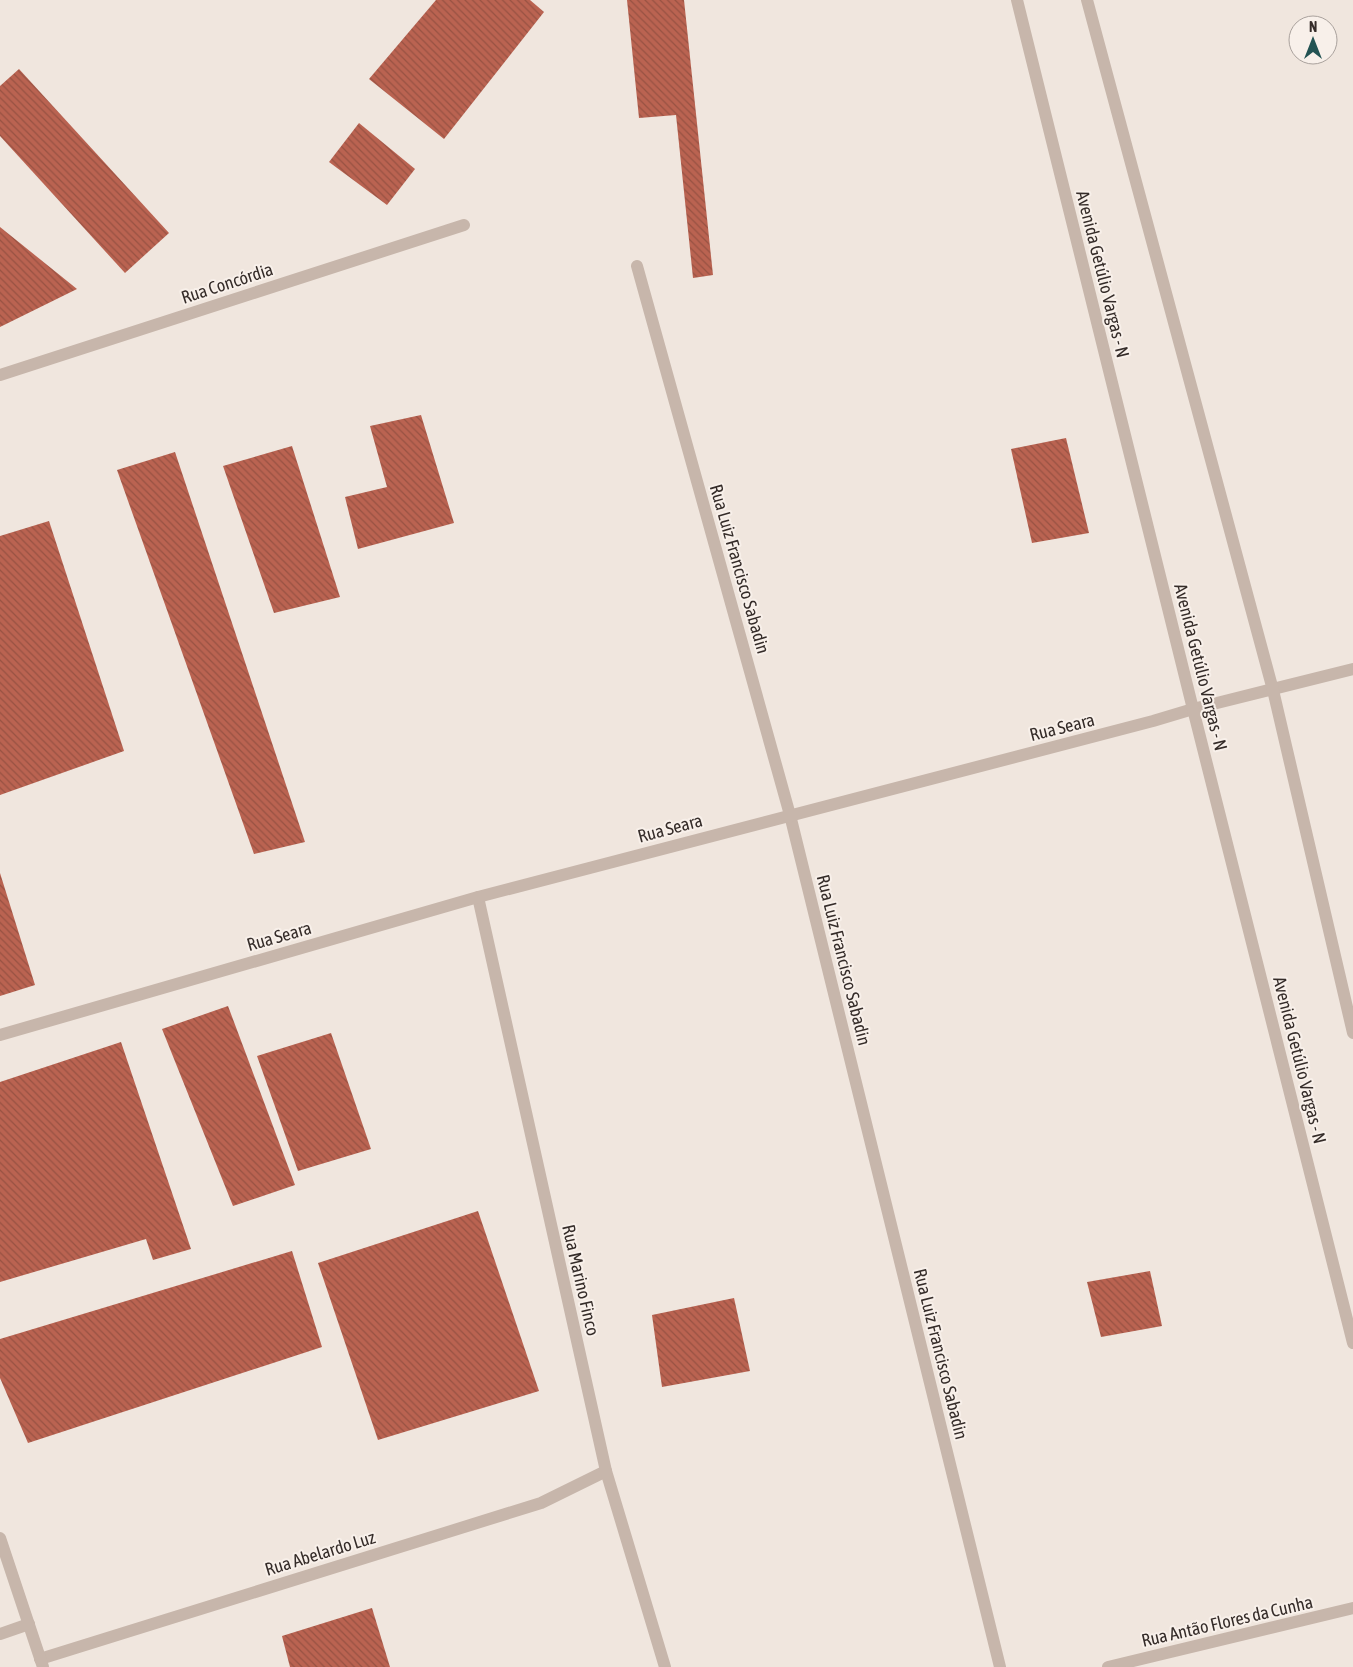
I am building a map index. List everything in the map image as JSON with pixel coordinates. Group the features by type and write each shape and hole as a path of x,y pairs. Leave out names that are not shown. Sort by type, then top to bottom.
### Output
{"street":[{"name":"Avenida Getúlio Vargas - N","path":"1017,0 1353,1343"},
{"path":"1087,0 1272,690 1353,1033"},
{"name":"Rua Concórdia","path":"0,375 464,225"},
{"name":"Rua Luiz Francisco Sabadin","path":"638,266 790,815 1000,1667"},
{"name":"Rua Seara","path":"0,1035 478,897 1193,709 1353,669"},
{"name":"Rua Marino Finco","path":"478,897 606,1471 665,1667"},
{"name":"Rua Abelardo Luz","path":"41,1663 540,1502 606,1471"},
{"path":"0,1538 41,1663"},
{"name":"Rua Antão Flores da Cunha","path":"1108,1667 1353,1608"},
{"path":"0,1634 28,1624"}],"building":[{"path":"436,0 530,0 544,12 444,139 369,79"},
{"path":"627,0 684,0 713,275 693,278 676,115 639,118"},
{"path":"19,69 169,233 125,273 0,136 0,86"},
{"path":"359,123 415,169 387,205 329,162"},
{"path":"0,227 77,289 0,327"},
{"path":"421,415 454,523 358,549 345,497 387,487 370,426"},
{"path":"1066,438 1089,533 1032,543 1011,449"},
{"path":"292,446 340,597 274,613 223,466"},
{"path":"175,452 305,842 254,854 117,470"},
{"path":"49,521 124,751 0,795 0,536"},
{"path":"0,873 35,985 0,996"},
{"path":"228,1006 295,1185 233,1206 162,1029"},
{"path":"331,1033 371,1149 298,1171 257,1056"},
{"path":"121,1042 191,1249 153,1260 146,1239 0,1282 0,1082"},
{"path":"478,1211 539,1391 378,1440 318,1263"},
{"path":"292,1251 322,1347 28,1443 0,1378 0,1339"},
{"path":"1150,1271 1162,1326 1101,1337 1087,1282"},
{"path":"734,1298 750,1371 662,1387 652,1315"},
{"path":"372,1608 390,1667 290,1667 282,1636"}]}
